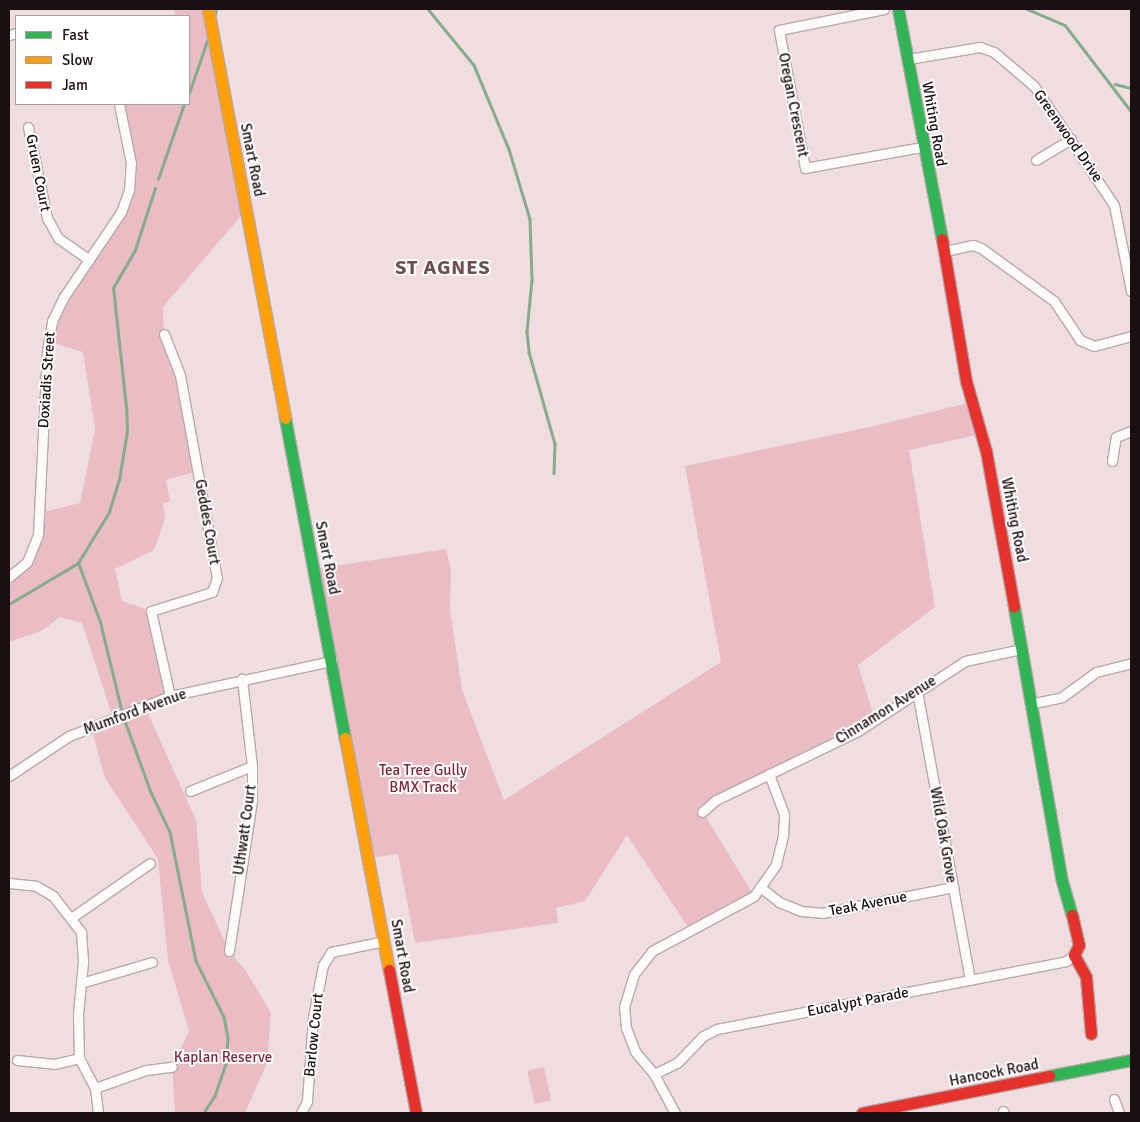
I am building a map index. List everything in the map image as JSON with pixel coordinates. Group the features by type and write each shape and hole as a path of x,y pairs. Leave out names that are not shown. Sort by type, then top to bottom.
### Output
{"main road":[{"name":"Smart Road","path":"208,9 416,1113"},
{"name":"Whiting Road","path":"898,9 922,147 944,251 966,381 986,451 1030,704 1050,798 1062,881 1078,938 1079,946 1074,955"},
{"path":"1074,955 1086,978 1091,1034"},
{"name":"Hancock Road","path":"862,1113 1131,1060"}],"street":[{"name":"Oregan Crescent","path":"884,9 779,30 805,168 922,147"},
{"name":"Greenwood Drive","path":"908,59 980,46 994,52 1034,86 1114,205 1131,291"},
{"name":"Doxiadis Street","path":"9,577 26,562 38,535 49,330 58,307 121,212 129,190 131,163 120,105"},
{"name":"Gruen Court","path":"28,127 47,218 69,249 90,260"},
{"path":"1036,160 1071,140"},
{"path":"944,251 973,245 981,248 1054,301 1080,340 1094,346 1131,336"},
{"name":"Geddes Court","path":"164,334 180,375 217,578 212,592 151,611 170,696"},
{"path":"1112,461 1116,437 1131,431"},
{"name":"Cinnamon Avenue","path":"702,812 716,800 858,731 965,661 1021,649"},
{"name":"Mumford Avenue","path":"9,776 69,736 170,696 332,661"},
{"path":"1030,704 1062,697 1096,672 1131,663"},
{"name":"Uthwatt Court","path":"229,951 252,800 252,766 242,679"},
{"name":"Wild Oak Grove","path":"917,692 970,980"},
{"path":"190,791 252,766"},
{"path":"675,1113 654,1074 635,1051 626,1028 624,1007 634,974 652,951 754,896 776,864 783,835 784,814 769,774"},
{"path":"71,918 150,863"},
{"path":"9,883 36,886 53,896 81,932 79,1058 95,1088 98,1113"},
{"name":"Teak Avenue","path":"760,887 779,902 801,911 822,913 953,888"},
{"name":"Barlow Court","path":"301,1113 307,1101 313,1017 323,965 331,952 384,941"},
{"name":"Eucalypt Parade","path":"654,1074 676,1063 703,1036 717,1029 1066,961 1074,955"},
{"path":"81,983 152,962"},
{"path":"17,1060 54,1064 79,1058"},
{"path":"95,1088 146,1070 172,1067"},
{"path":"1114,1099 1119,1113"}],"green space":[{"name":"Kaplan Reserve","path":"174,9 208,9 246,210 163,307 164,334 180,375 198,471 166,480 170,502 163,503 165,519 154,550 115,569 122,601 151,611 170,696 145,707 196,820 202,892 229,951 246,971 271,1013 267,1063 245,1113 175,1113 172,1067 189,1031 168,960 158,859 105,778 91,727 113,718 82,623 60,617 41,631 9,642 9,576 32,553 39,513 80,503 95,429 83,352 47,341 53,317 121,212 131,175 119,105 190,105 190,15 175,15"},
{"name":"Tea Tree Gully BMX Track","path":"972,402 981,434 909,450 935,607 858,665 875,720 703,812 754,896 690,930 627,835 585,901 556,908 558,923 415,943 398,854 369,858 314,569 446,549 451,569 450,609 462,690 504,800 721,662 685,466 874,426"},
{"path":"544,1067 551,1100 534,1104 527,1071"}],"waterway":[{"path":"215,15 216,9"},
{"path":"428,9 474,65 509,149 530,219 532,280 527,332 529,352 555,444 554,473"},
{"path":"1027,9 1065,25 1131,111"},
{"path":"190,90 208,38"},
{"path":"1115,84 1131,88"},
{"path":"158,179 184,105"},
{"path":"121,709 100,622 78,563 109,512 119,480 127,431 113,288 135,250 155,188"},
{"path":"9,604 78,563"},
{"path":"125,721 151,792 170,832 196,961 224,1017 228,1038 226,1064 215,1096 204,1113"}],"traffic: fast":[{"path":"898,9 942,239"},
{"path":"285,418 345,738"},
{"path":"1014,607 1062,881 1072,915"},
{"path":"1049,1076 1131,1060"}],"traffic: slow":[{"path":"208,9 285,418"},
{"path":"345,738 389,970"}],"traffic: jam":[{"path":"942,239 966,381 986,451 1014,607"},
{"path":"1072,915 1079,945 1074,955 1086,977 1091,1034"},
{"path":"389,970 416,1113"},
{"path":"862,1113 1049,1076"}],"district":[{"name":"ST AGNES","path":"443,267"}]}
